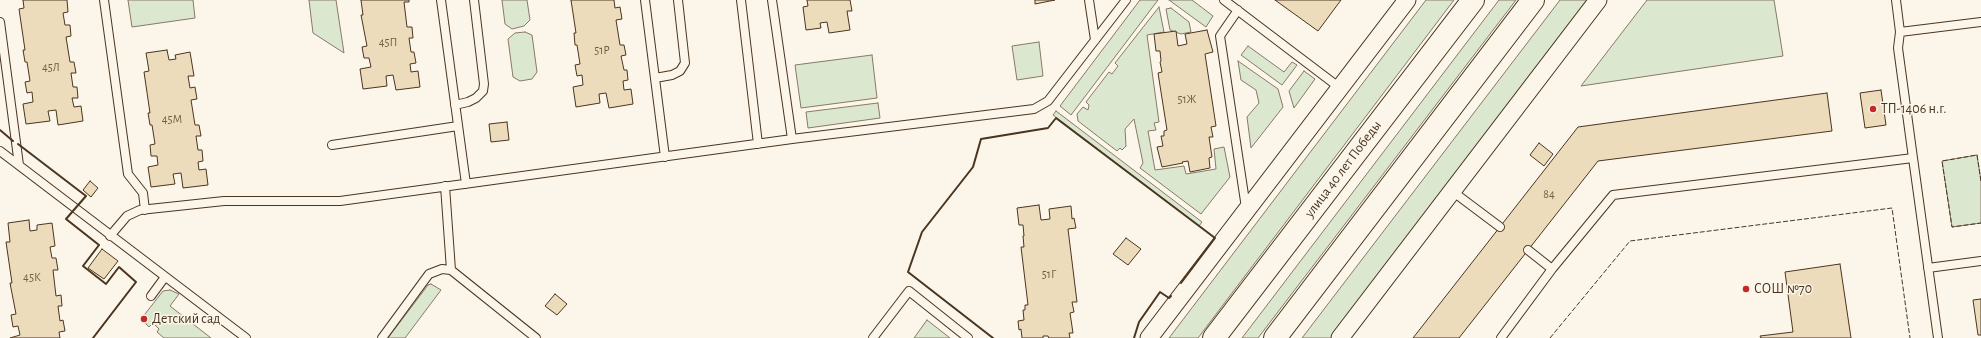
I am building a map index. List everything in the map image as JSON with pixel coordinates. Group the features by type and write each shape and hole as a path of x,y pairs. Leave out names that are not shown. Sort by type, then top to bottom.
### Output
{"main road":[{"name":"улица 40 лет Победы","path":"1214,338 1472,0"},
{"path":"1275,338 1533,0"}],"street":[{"path":"1149,338 1407,0"},
{"path":"1340,338 1598,0"}],"lane":[{"path":"104,0 128,174 143,193 145,210"},
{"path":"441,0 466,184"},
{"path":"454,104 468,102 476,98 483,91 484,84 474,0"},
{"path":"645,0 665,157"},
{"path":"655,78 672,75 680,70 685,63 686,56 678,0"},
{"path":"741,0 758,144"},
{"path":"772,0 792,139"},
{"path":"1089,0 1095,40"},
{"path":"110,236 127,216 145,210 224,201 340,201 792,139 1034,109 1048,101 1126,0"},
{"path":"1224,0 1340,88"},
{"path":"1896,0 1900,32 1898,48 1938,338"},
{"path":"1238,10 1220,36 1246,211"},
{"path":"0,22 19,165"},
{"path":"1900,32 1981,22"},
{"path":"332,145 458,126"},
{"path":"0,151 246,338"},
{"path":"1502,338 1552,269 1613,195 1913,158"},
{"path":"444,186 452,270"},
{"path":"1452,191 1500,228"},
{"path":"1528,250 1552,269"},
{"path":"1928,268 1981,261"},
{"path":"382,338 430,274 436,270 452,270 536,338"},
{"path":"151,296 165,277"},
{"path":"873,338 909,291 968,338"}],"green space":[{"path":"128,0 193,0 195,18 132,27"},
{"path":"309,0 336,0 344,53 313,33"},
{"path":"502,0 527,0 530,20 524,26 512,29 505,24"},
{"path":"1140,0 1158,0 1071,115 1060,106"},
{"path":"1169,0 1192,0 1213,16 1206,27"},
{"path":"1426,0 1454,0 1198,338 1169,338"},
{"path":"1499,0 1516,0 1258,338 1242,338"},
{"path":"1560,0 1590,0 1332,338 1302,338"},
{"path":"1647,0 1774,0 1783,56 1581,86"},
{"path":"1159,7 1164,32 1147,35 1159,122 1154,123 1156,130 1148,131 1155,170 1184,166 1186,174 1216,169 1214,149 1224,147 1230,177 1201,214 1140,168 1143,163 1134,119 1125,129 1126,146 1122,150 1120,148 1117,151 1078,121 1077,114 1083,107 1088,110 1089,105 1086,102 1109,72 1112,74 1118,66 1115,63"},
{"path":"1171,8 1189,22 1191,32 1181,34 1170,30 1166,9"},
{"path":"525,32 532,35 537,72 532,79 520,81 513,77 508,39 515,33"},
{"path":"1039,42 1043,76 1017,80 1012,46"},
{"path":"1248,46 1284,72 1292,62 1297,65 1282,85 1241,55"},
{"path":"872,55 877,98 801,108 795,65"},
{"path":"1238,61 1278,89 1283,107 1251,148 1247,117 1259,103 1256,90 1241,80"},
{"path":"1304,71 1315,79 1294,108 1289,91"},
{"path":"878,103 880,118 808,128 806,112"},
{"path":"1056,111 1202,222 1199,226 1053,115"},
{"path":"1977,155 1981,181 1981,223 1952,227 1942,161"},
{"path":"431,284 441,290 405,338 388,338 428,285"},
{"path":"170,290 179,294 170,306 211,338 164,338 157,332 159,329 153,323 149,327 146,324 144,318 145,314 163,291"},
{"path":"927,320 950,338 914,338"}],"building":[{"path":"23,0 67,0 68,12 63,13 65,25 70,25 71,36 66,37 70,62 74,62 76,73 71,73 73,87 77,87 78,98 72,98 74,107 81,106 83,121 58,125 56,110 48,111 50,121 26,124 23,104 33,102 32,92 27,93 25,82 30,81 27,62 25,62 23,50 25,50 19,9 24,8"},
{"path":"361,0 409,0 409,2 404,2 407,27 412,27 413,38 409,38 411,52 414,52 416,63 410,64 411,72 418,71 420,87 396,90 393,75 386,76 387,86 363,89 360,69 371,67 369,58 364,58 362,47 367,46 361,15 363,15"},
{"path":"571,0 614,0 615,8 620,7 622,19 616,20 620,45 624,45 626,55 621,56 624,70 627,70 628,80 623,81 624,90 631,89 633,104 609,108 606,93 599,94 600,103 576,107 573,87 583,85 582,75 577,76 575,65 580,64 577,45 575,45 574,33 576,33"},
{"path":"807,0 850,0 852,11 847,11 850,30 829,33 827,22 820,23 821,28 806,30 803,7 808,6"},
{"path":"1035,0 1055,0 1035,4"},
{"path":"1275,0 1341,0 1318,31"},
{"path":"1207,30 1213,52 1205,54 1216,126 1211,127 1213,137 1209,137 1212,157 1209,158 1210,168 1190,172 1188,161 1162,167 1157,147 1163,146 1161,136 1164,136 1164,131 1167,130 1158,73 1162,72 1160,51 1156,51 1154,34 1176,31 1178,46 1187,44 1185,34"},
{"path":"167,50 169,60 176,59 175,55 190,52 194,76 188,76 190,88 195,87 197,99 191,100 195,125 199,125 201,136 196,136 198,150 202,150 203,161 198,162 199,170 206,169 208,185 183,188 181,173 173,174 175,184 151,187 148,167 158,165 157,156 151,156 150,145 155,144 152,125 150,125 148,113 150,113 144,72 149,71 146,53"},
{"name":"ТП-1406 н.г.","path":"1881,90 1886,125 1865,128 1860,93"},
{"path":"1827,93 1832,131 1598,161 1459,338 1413,338 1578,127"},
{"path":"507,122 509,140 491,142 489,124"},
{"path":"1539,143 1553,154 1544,166 1530,155"},
{"path":"90,181 98,188 91,197 83,190"},
{"path":"1039,205 1041,220 1050,219 1049,209 1071,206 1072,219 1074,218 1076,228 1068,229 1077,302 1072,302 1074,312 1070,313 1073,333 1069,333 1070,338 1049,338 1048,336 1043,336 1043,338 1022,338 1021,329 1019,330 1018,321 1024,320 1023,310 1025,310 1025,305 1028,305 1021,247 1024,247 1023,225 1019,225 1017,208"},
{"path":"29,220 30,231 37,230 37,225 52,223 55,246 50,247 52,258 56,258 58,270 53,270 56,296 61,295 62,306 58,306 60,321 63,320 65,331 59,332 60,338 10,338 20,335 18,326 13,327 11,315 16,314 10,283 12,283 6,242 10,242 8,223"},
{"path":"1126,238 1141,249 1128,265 1113,254"},
{"path":"102,249 118,261 104,279 88,268"},
{"path":"1840,264 1851,338 1761,338 1760,336 1793,332 1785,272"},
{"path":"555,294 567,304 557,315 545,306"},
{"path":"1981,299 1981,335 1978,335 1973,300"}],"fence":[{"path":"1981,181 1977,155 1942,161 1952,227 1981,223"},
{"path":"1550,338 1630,241 1892,208 1910,338"},
{"path":"66,219 99,245 83,266 106,284 119,267 136,282 93,338"}],"wall":[{"path":"993,338 908,272 922,232 973,167 981,139 1048,128 1056,118 1215,238 1181,283"},
{"path":"0,130 13,141"},
{"path":"18,144 86,196 66,219 99,245 83,266 106,284 119,267 136,282 93,338"},
{"path":"1134,338 1139,322 1160,292 1169,298 1171,296"}],"place":[{"name":"ТП-1406 н.г.","path":"1873,109"},
{"name":"СОШ №70","path":"1746,289"},
{"name":"Детский сад","path":"144,319"}]}
